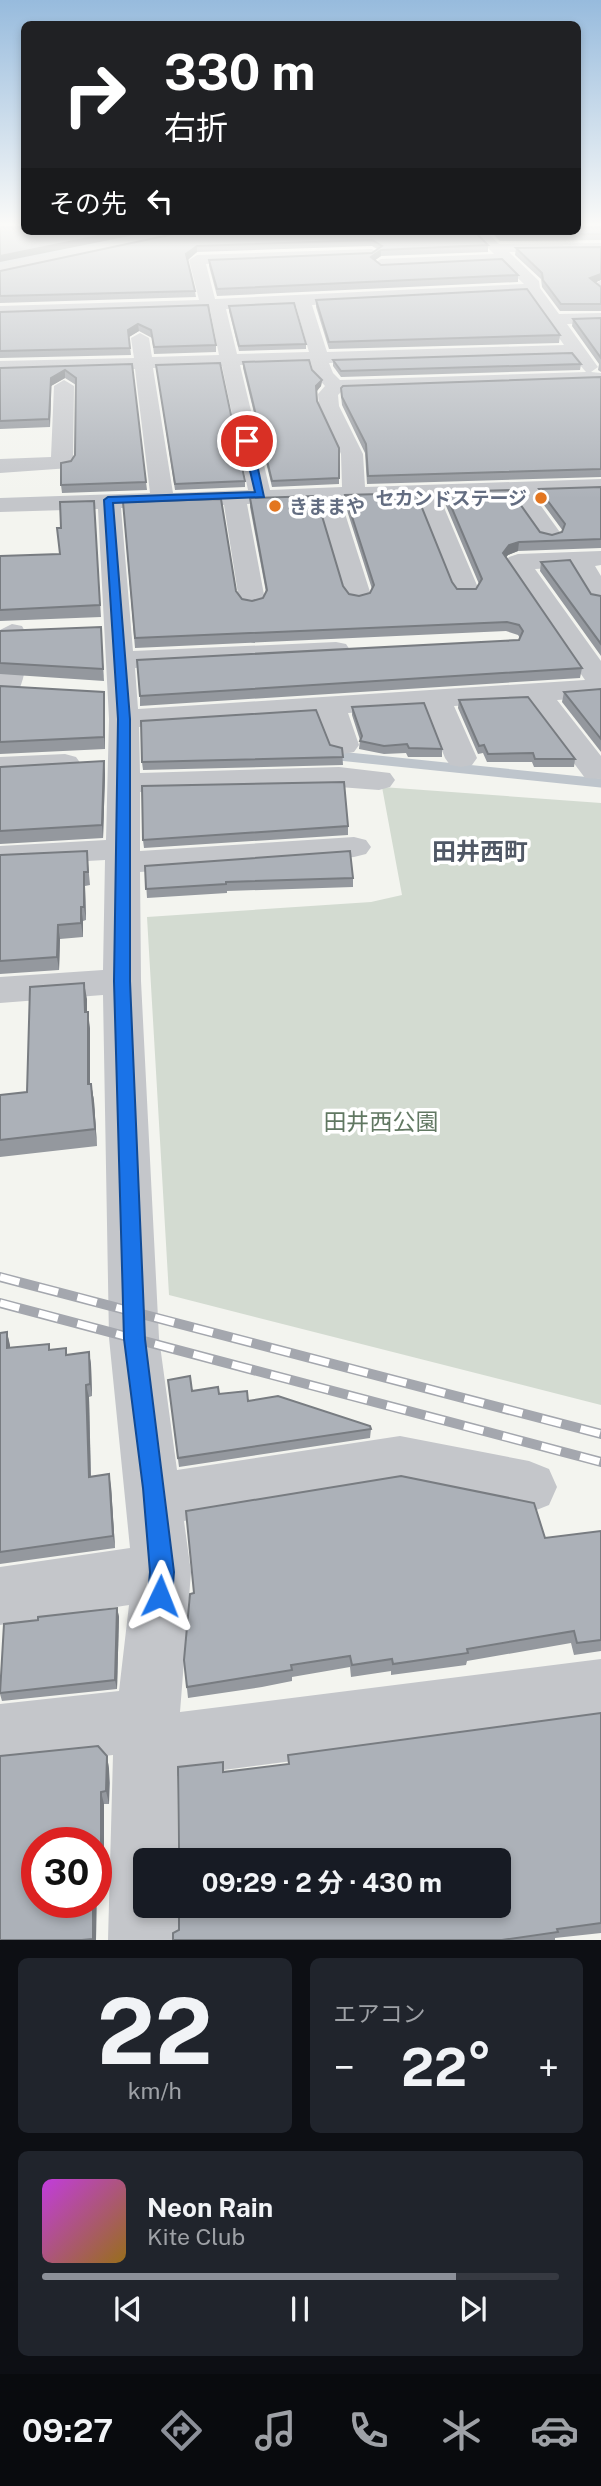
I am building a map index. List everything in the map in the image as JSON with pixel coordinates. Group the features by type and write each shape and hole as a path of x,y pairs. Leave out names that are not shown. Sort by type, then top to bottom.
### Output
{"street":[{"path":"138,318 162,499"},
{"path":"214,318 228,360 260,495"},
{"path":"308,318 320,358 320,368 326,379 336,386"},
{"path":"553,319 601,318"},
{"path":"553,319 599,380"},
{"path":"474,333 488,353"},
{"path":"0,367 61,358 92,364 320,358 408,349 488,353 601,352"},
{"path":"92,364 71,386 62,463 11,466 10,504 601,486"},
{"path":"354,493 352,454 328,406 328,394 336,386 372,382 463,382 519,377 599,380"},
{"path":"517,488 550,536"},
{"path":"425,491 467,590"},
{"path":"327,494 358,596"},
{"path":"234,496 252,600"},
{"path":"108,500 105,628 120,660 124,856 122,981 134,1339 162,1572 147,1733 143,1940"},
{"path":"0,767 120,731 330,705 537,693 601,685 518,562 589,559 601,597"},
{"path":"13,687 11,670 17,632"},
{"path":"120,660 369,649"},
{"path":"537,693 596,771"},
{"path":"436,699 461,758"},
{"path":"330,705 343,745"},
{"path":"120,731 339,776 379,780"},
{"path":"0,856 124,856 354,847"},
{"path":"0,990 122,981"},
{"path":"155,1500 400,1461 529,1487"},
{"path":"0,1596 162,1572"},
{"path":"0,1736 147,1733 601,1690"}],"green space":[{"name":"田井西公園","path":"382,787 601,803 601,1405 169,1295 147,917 371,902 402,895"}],"building":[{"path":"0,318 211,318 216,345 154,347 151,330 138,324 128,330 130,348 0,351"},
{"path":"232,318 298,318 306,344 239,346"},
{"path":"321,318 547,318 560,335 329,342"},
{"path":"601,318 601,358 573,319"},
{"path":"572,353 581,364 341,371 333,360"},
{"path":"309,360 312,370 322,380 316,386 317,401 339,448 339,478 272,481 243,362"},
{"path":"220,363 245,481 175,484 156,365"},
{"path":"132,364 146,482 61,485 61,463 71,461 75,455 76,378 65,370 51,378 49,419 0,421 0,368"},
{"path":"601,377 601,469 368,476 366,444 342,397 341,388 343,386"},
{"path":"601,487 601,539 519,542 509,545 503,553 582,668 140,696 137,660 519,640 523,631 519,625 507,622 135,638 123,502 221,499 236,591 242,599 252,601 263,598 267,590 250,498 316,496 343,586 349,594 359,596 370,593 374,585 345,495 416,493 452,582 457,589 476,589 482,579 445,492 510,490 540,532 552,535 562,532 565,524 539,489"},
{"path":"94,501 100,605 0,610 0,556 60,554 57,528 61,528 60,502"},
{"path":"570,560 591,594 601,596 601,644 541,562"},
{"path":"101,627 103,669 0,663 0,631"},
{"path":"0,686 104,692 104,737 0,742"},
{"path":"601,689 601,739 564,692"},
{"path":"528,697 575,759 535,759 533,753 488,754 484,745 479,746 459,700"},
{"path":"424,703 442,749 409,748 407,744 384,746 360,741 362,736 352,707"},
{"path":"316,710 330,745 342,748 343,757 142,762 141,721"},
{"path":"104,761 102,825 0,831 0,767"},
{"path":"344,782 348,826 143,840 142,786"},
{"path":"87,851 88,872 84,872 81,923 58,925 57,957 0,961 0,855"},
{"path":"350,851 353,878 226,882 146,889 145,866"},
{"path":"84,983 85,1012 88,1012 88,1084 91,1084 95,1129 0,1140 0,1095 27,1092 30,987"},
{"path":"7,1332 7,1348 49,1344 49,1350 66,1348 66,1355 89,1352 90,1384 86,1385 89,1477 109,1474 113,1536 0,1552 0,1333"},
{"path":"190,1376 192,1391 218,1387 219,1394 247,1391 248,1401 278,1396 370,1426 371,1429 178,1458 168,1380"},
{"path":"401,1476 534,1503 545,1538 601,1531 601,1640 577,1643 574,1631 467,1649 468,1653 393,1664 392,1659 352,1665 350,1656 291,1665 292,1670 187,1687 184,1660 190,1594 194,1593 186,1511"},
{"path":"117,1608 115,1680 0,1693 4,1624 38,1620 38,1617"},
{"path":"601,1713 601,1923 502,1940 173,1940 173,1933 179,1930 179,1918 511,1918 511,1848 179,1848 178,1767 223,1762 223,1772 289,1764 288,1755"},
{"path":"98,1746 107,1756 106,1791 101,1792 101,1827 21,1827 21,1918 93,1918 93,1939 0,1940 0,1756"}],"waterway":[{"path":"329,755 601,783"}],"railway":[{"path":"0,1277 601,1434"},
{"path":"0,1303 601,1462"}],"place":[{"name":"セカンドステージ","path":"541,498"},
{"name":"きままや","path":"275,506"}],"district":[{"name":"田井西町","path":"480,852"}],"route":[{"path":"160,1596 162,1572 154,1488 134,1339 122,981 124,719 108,500 260,495 247,441"}]}
